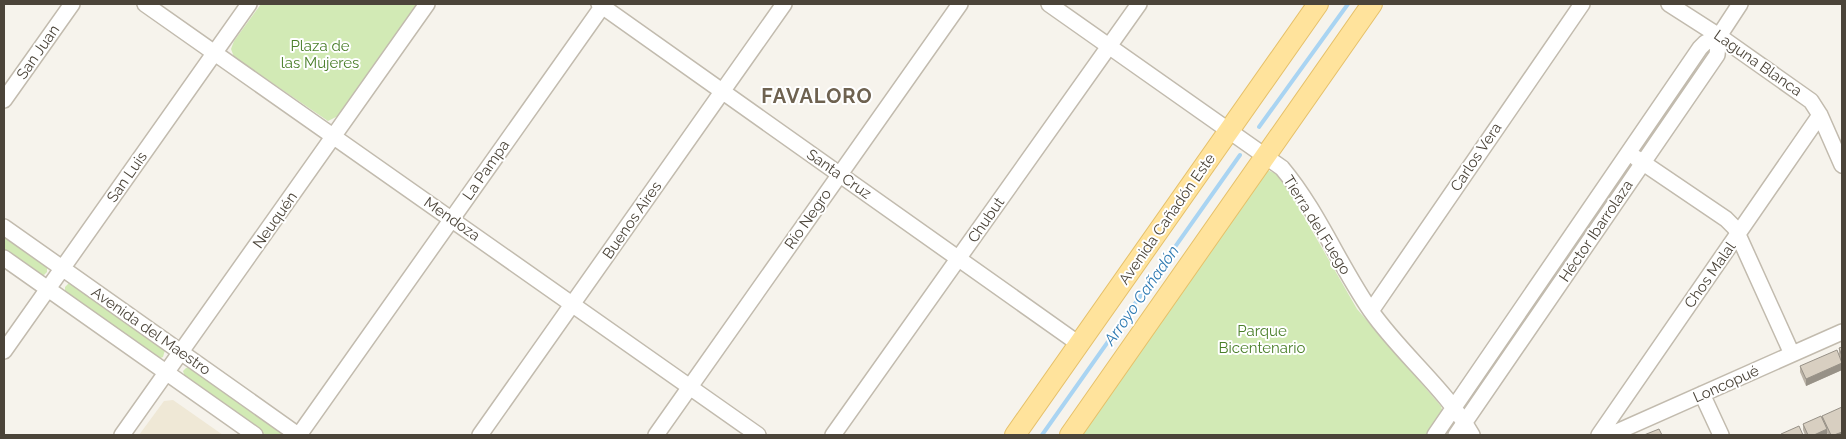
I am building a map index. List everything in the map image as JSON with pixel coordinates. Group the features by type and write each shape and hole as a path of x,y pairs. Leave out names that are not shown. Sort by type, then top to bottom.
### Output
{"main road":[{"name":"Avenida Cañadón Este","path":"1016,435 1318,4"},
{"path":"1070,435 1372,4"}],"street":[{"name":"San Juan","path":"4,100 72,4"},
{"name":"Mendoza","path":"145,4 758,435"},
{"name":"San Luis","path":"4,351 249,4"},
{"name":"Neuquén","path":"122,435 427,4"},
{"name":"Santa Cruz","path":"602,4 1079,344"},
{"name":"La Pampa","path":"298,435 602,4"},
{"name":"Buenos Aires","path":"480,435 784,4"},
{"name":"Río Negro","path":"656,435 960,4"},
{"name":"Tierra del Fuego","path":"1049,4 1282,168 1296,187 1371,311 1387,332 1454,406 1465,431"},
{"name":"Chubut","path":"834,435 1139,4"},
{"name":"Carlos Vera","path":"1371,311 1582,4"},
{"name":"Laguna Blanca","path":"1669,4 1719,36 1805,96 1820,116 1842,165"},
{"name":"Héctor Ibarrolaza","path":"1465,431 1716,55 1719,36 1740,4"},
{"name":"Héctor Ibarrolaza","path":"1435,435 1700,48 1705,43 1719,36"},
{"name":"Chos Malal","path":"1600,435 1820,116"},
{"path":"1628,153 1726,219 1738,234 1792,354"},
{"name":"Avenida del Maestro","path":"4,227 298,435"},
{"name":"Avenida del Maestro","path":"4,258 255,435"},
{"name":"Loncopué","path":"1610,435 1842,332"},
{"path":"1702,394 1721,435"}],"shaded area":[{"path":"173,400 223,435 139,435 164,401"}],"green space":[{"name":"Plaza de las Mujeres","path":"261,4 418,4 338,116 328,121 234,57 231,49 234,41"},
{"name":"Parque Bicentenario","path":"1267,170 1277,174 1287,187 1357,309 1441,406 1443,413 1428,435 1076,435"},
{"path":"4,235 47,267 47,272 43,276 38,275 4,250"},
{"path":"69,283 165,350 163,357 158,359 65,292 65,287"},
{"path":"190,367 284,435 266,435 185,377 183,371"}],"building":[{"path":"1837,350 1842,363 1806,379 1800,366"},
{"path":"1842,407 1842,432 1831,435 1822,416"},
{"path":"1821,416 1827,429 1814,435 1808,435 1803,424"},
{"path":"1799,426 1803,435 1781,435 1781,434"},
{"path":"1659,429 1662,435 1644,435"}],"waterway":[{"path":"1259,127 1348,4"},
{"name":"Arroyo Cañadón","path":"1042,435 1240,155"}],"district":[{"name":"FAVALORO","path":"817,96"}]}
